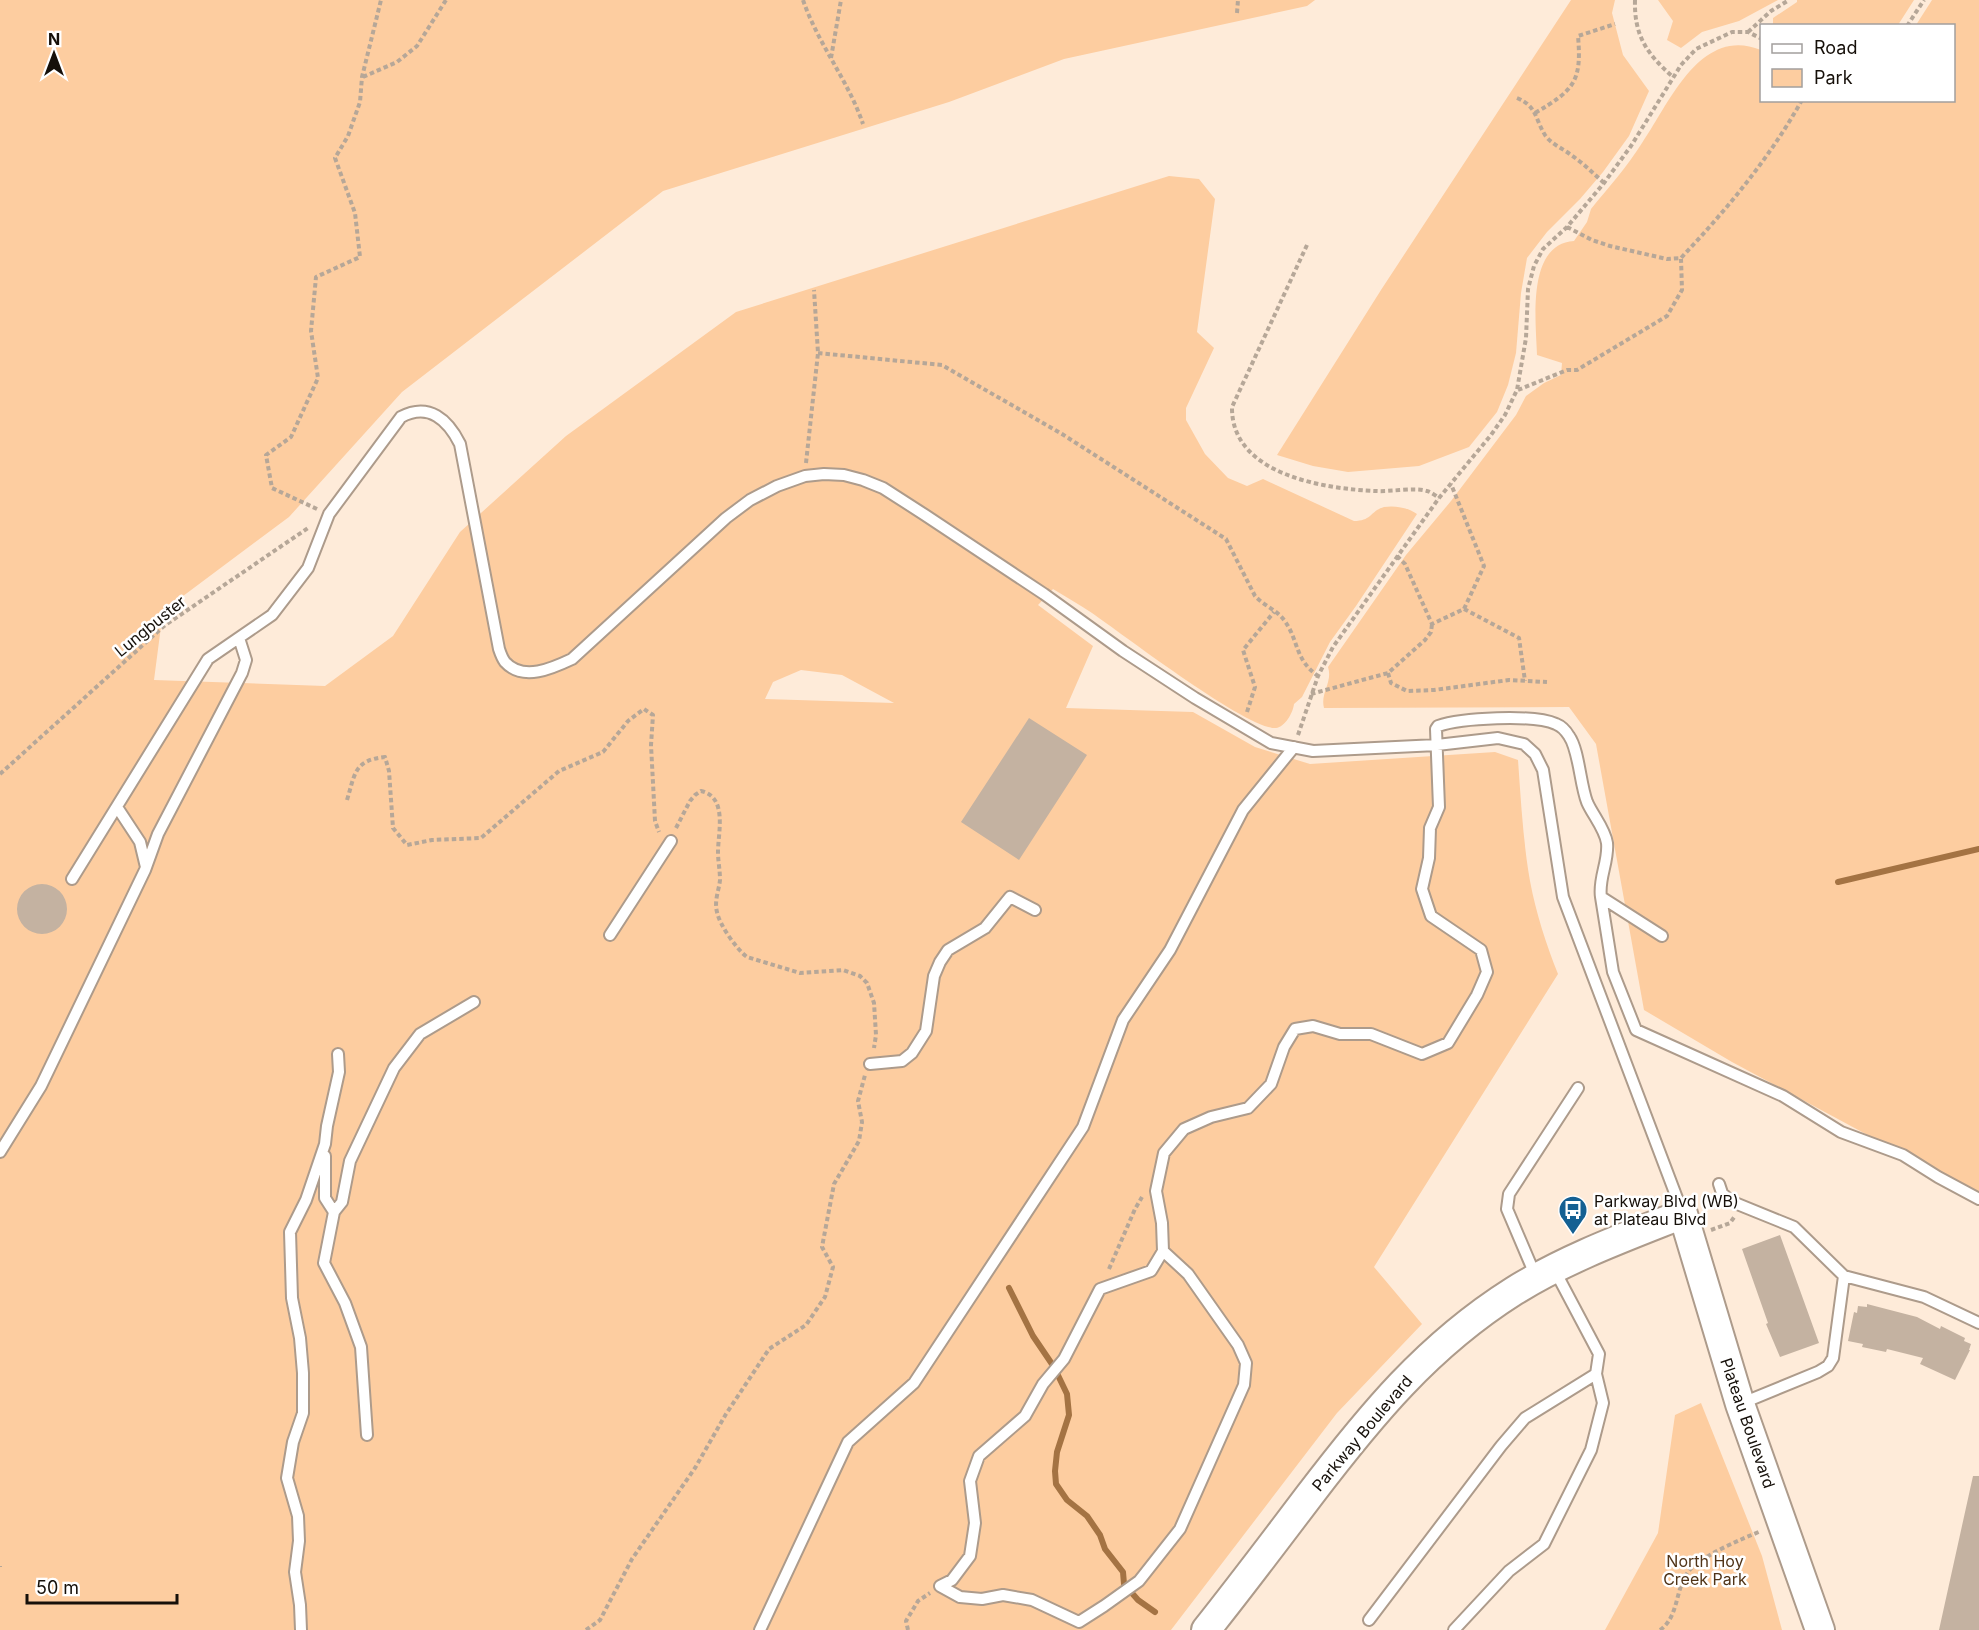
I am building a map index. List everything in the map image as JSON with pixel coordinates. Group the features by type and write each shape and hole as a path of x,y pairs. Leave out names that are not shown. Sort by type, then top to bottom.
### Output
{"street":[{"name":"Parkway Boulevard","path":"1206,1630 1384,1401 1422,1363 1494,1304 1545,1273 1604,1245 1683,1214"},
{"name":"Plateau Boulevard","path":"1683,1214 1740,1404 1820,1630"}],"lane":[{"path":"72,879 208,659 272,615 308,568 328,514 401,417 411,412 423,412 445,420 452,427 460,444 499,649 504,661 514,668 527,672 553,668 572,659 726,519 750,500 777,486 805,476 844,475 884,488 1044,594 1132,657 1272,743 1313,751 1437,745 1498,738 1524,744 1535,754 1543,770 1563,897 1683,1214"},
{"path":"0,1152 41,1086 146,868 158,834 242,673 246,660 239,638"},
{"path":"940,1586 952,1580 970,1556 975,1523 970,1481 979,1456 1024,1416 1043,1384 1064,1359 1100,1289 1151,1271 1163,1251 1162,1223 1156,1191 1164,1153 1184,1129 1211,1117 1248,1108 1271,1084 1284,1047 1295,1029 1313,1026 1340,1034 1371,1034 1422,1054 1448,1043 1477,995 1487,972 1481,950 1431,916 1422,889 1429,858 1430,828 1439,807 1436,729 1442,724 1514,719 1547,722 1564,730 1571,738 1586,801 1607,841 1605,866 1599,888 1600,897 1613,972 1636,1030 1783,1096 1841,1132 1903,1155 1979,1199"},
{"path":"760,1630 848,1442 914,1383 1083,1127 1123,1020 1170,950 1243,810 1294,747"},
{"path":"117,807 140,842 146,868"},
{"path":"610,935 671,841"},
{"path":"870,1064 902,1061 912,1053 926,1031 934,976 948,950 985,928 1010,897 1035,910"},
{"path":"1600,897 1662,936"},
{"path":"367,1434 361,1347 345,1304 324,1263 334,1212 342,1202 350,1161 394,1068 420,1034 474,1002"},
{"path":"334,1212 325,1198 326,1144 327,1126 339,1071 338,1054"},
{"path":"1454,1630 1509,1571 1544,1544 1591,1450 1603,1403 1596,1374 1599,1354 1545,1273 1507,1209 1509,1194 1578,1088"},
{"path":"301,1630 295,1572 299,1541 298,1516 287,1478 293,1442 303,1413 303,1373 300,1338 292,1298 290,1232 306,1200 326,1144"},
{"path":"1719,1184 1722,1193 1730,1201 1794,1227 1844,1276 1923,1297 1979,1323"},
{"path":"940,1586 960,1597 982,1599 1003,1595 1032,1600 1079,1622 1139,1581 1180,1529 1244,1385 1246,1363 1238,1345 1188,1274 1163,1251"},
{"path":"1740,1404 1828,1366 1833,1358 1844,1276"},
{"path":"1369,1620 1501,1446 1525,1418 1596,1374"}],"path":[{"path":"328,514 272,488 266,455 291,437 318,378 311,332 316,277 360,257 355,213 335,158 348,136 360,102 362,77 381,0"},
{"path":"362,77 397,62 417,46 446,0"},
{"path":"803,0 830,59 855,101 863,124"},
{"path":"830,59 841,0"},
{"path":"1237,13 1238,0"},
{"path":"1635,0 1637,29 1647,52 1673,77"},
{"path":"1748,32 1771,11 1789,0"},
{"path":"1908,24 1924,0"},
{"path":"1536,113 1563,96 1573,84 1580,57 1578,36 1615,24"},
{"path":"1294,747 1318,676 1333,647 1439,498 1505,415 1517,390 1526,338 1528,289 1533,266 1543,249 1568,226 1604,183 1631,146 1681,65 1696,49 1732,32 1748,32 1760,38"},
{"path":"1517,98 1536,113 1545,134 1552,143 1572,155 1604,183"},
{"path":"1568,226 1592,240 1610,246 1667,259 1681,258 1724,213 1750,181 1783,134 1801,102"},
{"path":"1307,245 1232,407 1232,423 1236,432 1257,459 1271,468 1308,482 1337,489 1427,490 1439,498"},
{"path":"1517,390 1567,370 1577,370 1667,316 1682,290 1681,258"},
{"path":"805,476 818,353 814,290"},
{"path":"818,353 942,365 1062,434 1226,539 1255,596 1282,617 1302,661 1318,676"},
{"path":"1432,624 1464,609 1484,566 1451,484"},
{"name":"Lungbuster","path":"0,774 164,626 328,514"},
{"path":"1311,694 1389,673 1431,632 1432,624 1405,564 1397,556"},
{"path":"1464,609 1519,638 1525,681"},
{"path":"1243,727 1255,687 1244,650 1274,612"},
{"path":"1389,673 1391,683 1407,692 1509,680 1547,682"},
{"path":"347,800 355,772 368,759 385,757 389,771 393,828 407,845 432,840 481,838 559,771 603,752 628,721 644,709 652,715 651,745 657,830 671,841 682,814 695,795 701,791 710,794 716,801 720,820 720,880 716,906 720,920 741,953 747,957 800,973 843,970 860,976 871,991 876,1035 870,1064 859,1091 858,1101 862,1122 859,1141 834,1184 822,1247 833,1267 825,1297 806,1325 769,1349 726,1414 695,1468 632,1559 600,1620 586,1630"},
{"path":"1100,1289 1135,1209 1161,1168"},
{"path":"1717,1228 1727,1224"},
{"path":"1660,1630 1674,1612 1688,1572 1711,1554 1764,1530"},
{"path":"908,1630 906,1620 918,1601 940,1586"}],"green space":[{"path":"0,0 1315,0 1307,6 1064,59 949,102 663,191 402,392 289,517 163,611 154,680 325,686 393,636 460,532 566,436 736,312 1169,176 1199,179 1215,199 1197,332 1214,348 1186,408 1186,420 1205,454 1228,478 1247,486 1263,479 1354,521 1368,518 1379,509 1388,506 1406,509 1417,514 1330,642 1302,697 1294,704 1288,719 1276,728 1262,725 1214,698 1092,613 1053,589 1038,605 1093,646 1066,708 1193,712 1255,747 1310,764 1495,752 1518,760 1530,881 1535,905 1558,974 1374,1267 1422,1324 1337,1413 1171,1630 0,1630","holes":["801,670 842,675 894,703 765,699 773,682"]},
{"path":"1571,0 1615,0 1612,13 1623,55 1649,91 1629,136 1603,172 1547,232 1527,258 1521,293 1516,353 1508,385 1497,412 1469,447 1419,466 1348,472 1313,466 1277,455 1381,290"},
{"path":"1658,0 1778,0 1739,21 1702,32 1681,48 1667,40 1673,21"},
{"path":"1797,0 1914,0 1899,24 1773,24 1773,18"},
{"path":"1932,0 1979,0 1979,1195 1732,1062 1644,1010 1596,744 1569,707 1324,708 1323,703 1329,678 1328,667 1406,555 1451,501 1516,415 1526,396 1544,383 1561,375 1562,363 1537,355 1536,305 1541,270 1548,255 1559,245 1574,241 1587,222 1591,209 1630,160 1689,72 1704,58 1720,48 1739,45 1760,50 1760,102 1955,102 1955,24 1917,24"},
{"name":"North Hoy Creek Park","path":"1701,1403 1762,1556 1782,1630 1605,1630 1658,1533 1675,1415"}],"building":[{"path":"1029,718 1087,755 1019,860 961,822"},
{"path":"37,884 47,884 60,891 67,904 67,914 60,927 47,934 37,934 28,930 21,923 17,914 17,904 21,895 28,888"},
{"path":"1780,1235 1819,1343 1780,1357 1766,1324 1768,1323 1742,1249"},
{"path":"1867,1304 1917,1317 1965,1338 1964,1341 1971,1344 1970,1350 1955,1380 1920,1364 1923,1358 1887,1349 1886,1352 1862,1347 1863,1344 1848,1341 1854,1312 1857,1313 1858,1306 1867,1307"},
{"path":"1973,1476 1979,1476 1979,1630 1939,1630"}],"waterway":[{"path":"1838,882 1979,849"},
{"path":"1009,1288 1033,1336 1054,1367 1067,1394 1069,1415 1057,1452 1056,1484 1067,1500 1087,1516 1100,1535 1105,1549 1123,1572 1124,1584 1138,1600 1155,1612"}],"place":[{"name":"Parkway Blvd (WB) at Plateau Blvd","path":"1573,1236"}]}
